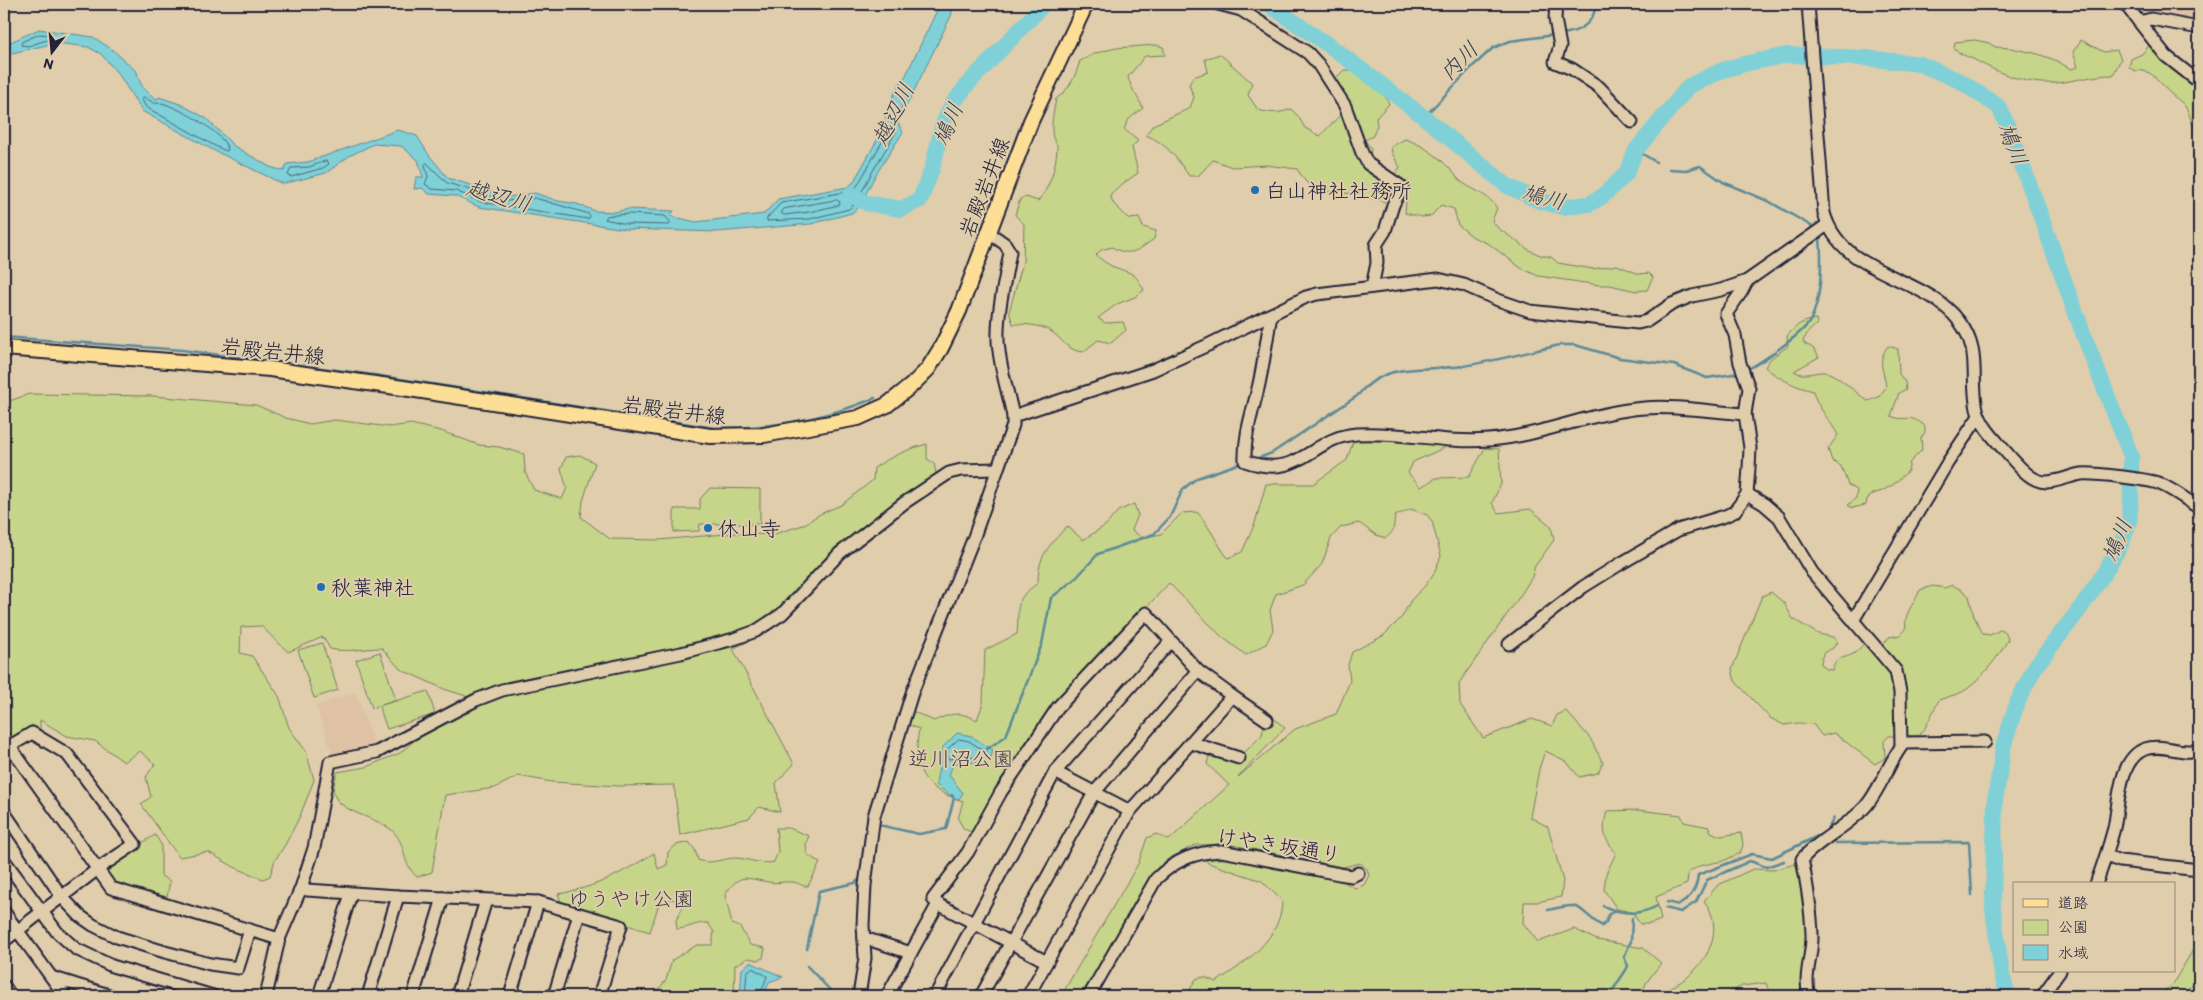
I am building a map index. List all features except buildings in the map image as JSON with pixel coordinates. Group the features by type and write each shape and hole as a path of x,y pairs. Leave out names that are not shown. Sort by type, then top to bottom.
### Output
{"main road":[{"name":"岩殿岩井線","path":"4,348 270,369 682,433 727,437 764,435 858,418 887,404 912,385 928,369 941,348 959,311 1031,121 1086,4"}],"street":[{"path":"1218,4 1241,10 1308,53 1318,64 1345,106 1368,164 1402,187 1393,205 1384,231 1376,245 1377,263 1372,287"},
{"path":"1556,4 1555,19 1560,46 1555,62 1600,87 1632,122"},
{"path":"1808,4 1823,207 1828,225 1842,246 1858,260 1923,291 1960,322 1967,333 1974,352 1979,416 1988,431 2011,458 2035,480 2044,482 2088,474 2155,482 2199,508"},
{"path":"2125,4 2166,56 2199,82"},
{"path":"1242,25 1248,14"},
{"path":"2140,22 2151,20 2199,28"},
{"path":"1013,416 1152,370 1306,297 1317,294 1426,279 1444,280 1464,285 1530,311 1638,323 1647,321 1672,304 1692,296 1721,290 1747,281 1828,225"},
{"path":"859,996 865,958 865,885 874,816 912,693 974,537 1013,425 1013,416 1001,365 998,340 1002,299 1010,252 1005,244 988,232"},
{"path":"1509,644 1583,587 1678,530 1734,512 1747,494 1750,448 1746,414 1749,388 1740,362 1735,335 1726,314 1747,281"},
{"path":"1271,315 1258,386 1248,420 1244,449 1245,461 1260,466 1285,466 1298,462 1336,439 1357,434 1474,441 1530,433 1611,413 1644,408 1666,407 1746,414"},
{"path":"1854,619 1948,462 1979,416"},
{"path":"266,996 279,939 301,888 314,848 330,762 377,752 476,700 502,690 681,653 734,639 756,630 782,614 840,553 942,477 961,470 997,469"},
{"path":"1747,494 1779,516 1812,572 1854,619 1896,671 1900,692 1901,746"},
{"path":"1047,962 938,904 933,899 968,852 1001,792 1058,707 1146,613 1198,672 1267,720"},
{"path":"935,996 1055,772 1171,641"},
{"path":"981,996 1094,793 1198,672"},
{"path":"1028,996 1130,811 1232,696"},
{"path":"4,941 99,868 135,844 67,754 32,733 7,742 99,868 111,888 279,939"},
{"path":"1810,996 1808,991 1808,964 1812,949 1812,933 1809,896 1802,860 1810,850 1824,842 1866,806 1904,743 1985,742"},
{"path":"1192,743 1240,758"},
{"path":"2097,882 2106,856 2125,772 2134,756 2145,749 2155,748 2192,752 2199,750"},
{"path":"1055,772 1130,811"},
{"path":"4,812 62,897 80,916 105,932 210,964 238,968 250,930"},
{"name":"けやき坂通り","path":"1089,996 1156,879 1168,867 1183,859 1205,852 1222,851 1339,874 1352,876 1358,873"},
{"path":"2106,856 2120,861 2199,870"},
{"path":"4,860 42,913 67,942 91,957 112,966 213,996"},
{"path":"301,888 351,894 538,902 621,926 599,996"},
{"path":"319,996 351,894"},
{"path":"368,996 398,896"},
{"path":"413,996 442,898"},
{"path":"457,996 486,900"},
{"path":"510,996 538,902"},
{"path":"887,996 938,904"},
{"path":"4,912 54,978 65,996"},
{"path":"554,996 579,914"},
{"path":"864,938 911,953"},
{"path":"2042,996 2059,972"},
{"path":"54,978 112,996"},
{"path":"4,986 11,996"}],"shaded area":[{"path":"2142,4 2199,4 2199,22 2149,15"},
{"path":"356,692 374,744 333,756 316,706"}],"green space":[{"path":"1975,40 1989,43 1995,47 2011,48 2038,54 2055,60 2071,69 2078,67 2073,52 2081,40 2104,52 2117,50 2121,59 2113,75 2056,83 2034,82 2013,77 1993,69 1960,53 1954,47 1955,42"},
{"path":"2151,43 2199,87 2199,136 2182,102 2172,95 2151,74 2135,71 2129,67 2131,59 2142,54"},
{"path":"1156,45 1163,47 1165,55 1145,56 1128,77 1143,108 1129,119 1124,129 1138,141 1132,147 1138,173 1110,195 1113,203 1129,219 1139,218 1143,227 1156,231 1154,239 1134,251 1124,252 1112,247 1101,250 1096,255 1111,266 1133,275 1144,290 1135,297 1117,304 1098,318 1105,323 1123,322 1126,330 1111,343 1098,340 1083,352 1074,350 1047,329 1013,324 1009,312 1023,262 1024,224 1015,215 1020,199 1026,197 1038,201 1049,183 1054,169 1057,148 1052,128 1056,99 1071,82 1080,61 1096,53 1116,48"},
{"path":"1220,54 1252,83 1248,95 1258,110 1274,113 1291,109 1305,128 1320,136 1341,114 1346,102 1335,79 1344,70 1364,76 1377,86 1389,104 1376,118 1377,125 1373,136 1365,140 1371,149 1370,156 1383,179 1394,175 1400,167 1392,153 1391,147 1405,139 1412,141 1440,159 1461,182 1490,200 1497,208 1492,221 1498,228 1529,250 1551,257 1558,263 1593,269 1617,265 1639,274 1649,273 1653,277 1647,290 1636,291 1610,285 1538,276 1521,268 1489,244 1473,237 1458,225 1454,209 1441,205 1431,216 1422,217 1405,213 1405,194 1394,191 1384,202 1357,194 1317,191 1306,182 1297,169 1266,165 1232,167 1213,160 1198,176 1189,176 1170,152 1160,143 1146,135 1153,125 1190,108 1194,97 1189,85 1193,77 1208,72 1205,59"},
{"path":"1816,319 1817,324 1808,332 1803,341 1813,348 1819,357 1794,371 1802,374 1830,373 1868,401 1879,397 1886,387 1882,366 1884,352 1888,346 1898,349 1899,374 1905,382 1906,389 1899,393 1891,416 1915,420 1925,426 1925,432 1921,438 1922,450 1910,462 1908,471 1894,484 1873,494 1867,499 1866,505 1852,508 1848,505 1856,498 1857,490 1848,485 1841,466 1832,461 1828,449 1838,435 1813,391 1787,382 1765,367 1770,359 1788,346 1787,336 1794,329 1803,322"},
{"path":"29,394 153,396 256,405 286,418 310,424 335,420 390,427 411,424 441,431 479,445 499,447 524,454 525,472 534,490 562,499 567,488 561,469 566,457 580,455 595,463 583,501 581,517 610,539 659,540 736,533 771,535 803,525 820,514 841,505 873,480 874,468 899,454 927,444 927,459 934,463 936,473 930,481 876,520 789,614 764,633 733,649 794,764 776,783 780,812 759,807 749,818 680,835 674,785 619,786 552,782 518,776 495,788 445,795 432,872 417,877 406,861 400,841 391,830 383,824 353,812 338,801 334,794 337,772 366,767 400,753 422,734 452,718 471,712 466,696 444,689 400,669 382,648 330,649 323,637 288,652 261,626 241,627 240,653 252,656 279,696 289,728 306,751 314,780 300,816 275,860 270,876 263,879 234,867 208,852 179,857 141,804 151,797 146,777 155,764 140,751 124,762 95,741 67,736 40,720 40,730 32,725 12,738 7,739 4,732 4,403"},
{"name":"逆川沼公園","path":"1354,438 1448,446 1413,462 1408,473 1421,487 1436,478 1469,477 1485,448 1499,449 1501,484 1492,503 1498,513 1530,509 1551,526 1554,540 1535,566 1532,577 1520,596 1459,683 1460,704 1483,738 1532,719 1552,726 1557,715 1566,711 1590,738 1603,763 1598,773 1579,777 1566,761 1545,751 1539,769 1530,817 1548,827 1563,881 1561,897 1537,902 1524,902 1523,923 1538,942 1574,929 1597,940 1643,948 1661,963 1646,983 1641,996 1186,996 1196,979 1204,977 1216,982 1260,949 1276,927 1282,901 1262,881 1208,863 1206,860 1230,860 1270,866 1341,880 1355,888 1364,885 1369,875 1367,869 1360,863 1343,867 1227,844 1195,845 1166,860 1145,885 1082,996 1061,996 1138,864 1147,838 1156,834 1169,840 1229,785 1207,764 1210,751 1237,760 1262,735 1264,724 1271,716 1285,728 1238,777 1295,729 1336,714 1350,681 1348,665 1352,652 1383,636 1402,617 1411,600 1425,586 1434,573 1441,556 1432,521 1427,515 1411,509 1395,516 1393,531 1386,538 1376,535 1359,523 1341,527 1331,538 1322,564 1303,585 1276,594 1270,610 1273,630 1266,644 1246,655 1222,637 1169,583 1118,638 1067,688 1023,746 1026,748 1018,759 1017,780 974,833 964,829 958,819 963,801 938,790 923,776 917,756 919,729 905,723 910,710 934,721 956,714 965,715 977,720 983,703 985,650 1017,634 1018,610 1021,600 1038,583 1042,558 1067,526 1083,540 1106,525 1118,511 1134,504 1138,515 1132,530 1142,538 1161,534 1182,513 1197,512 1228,558 1242,552 1255,523 1266,484 1313,484 1347,460"},
{"path":"710,488 760,489 760,524 700,524 699,531 674,532 674,509 700,509 700,499"},
{"path":"1952,585 1969,596 1974,616 1983,634 1990,635 2000,630 2005,632 2008,639 1994,661 1975,683 1962,692 1939,700 1924,730 1918,736 1889,736 1884,741 1885,758 1875,764 1834,733 1822,736 1813,724 1798,723 1784,725 1770,718 1735,681 1732,669 1762,596 1771,592 1784,603 1793,619 1818,634 1833,637 1837,642 1833,648 1823,653 1821,664 1826,669 1832,670 1837,660 1853,654 1864,643 1883,645 1889,637 1901,635 1906,629 1906,618 1920,590 1933,586 1945,588"},
{"path":"322,643 338,690 314,698 298,650"},
{"path":"380,652 396,700 372,708 356,660"},
{"path":"428,691 435,714 387,729 379,706"},
{"path":"1637,810 1681,815 1684,822 1709,827 1711,832 1720,836 1741,833 1743,845 1740,853 1723,861 1699,866 1688,873 1687,884 1656,897 1661,920 1650,924 1640,924 1632,912 1617,909 1604,890 1606,874 1616,853 1605,834 1604,824 1607,811"},
{"name":"ゆうやけ公園","path":"776,828 789,828 809,836 806,843 807,854 820,863 808,886 793,882 772,883 744,878 735,882 730,887 725,895 732,924 740,927 750,945 765,948 763,958 758,960 748,958 735,965 734,996 722,996 709,991 696,993 693,996 657,996 658,990 666,980 672,960 697,945 712,945 714,932 708,923 677,929 676,920 683,907 679,899 660,900 650,932 562,905 558,894 585,888 608,879 654,853 658,869 667,865 668,852 676,845 689,842 695,850 698,860 702,861 711,862 734,858 763,863 774,862 778,851"},
{"path":"155,835 161,844 161,876 170,881 167,897 118,884 106,874 106,865"},
{"path":"1799,863 1808,928 1801,985 1805,996 1771,996 1766,983 1742,986 1722,996 1667,996 1669,989 1689,976 1706,955 1713,937 1714,928 1710,910 1704,901 1718,885 1753,869 1773,870"},
{"path":"2199,940 2199,981 2189,988 2185,996 2157,996 2172,985"}],"water":[{"name":"越辺川","path":"940,4 954,4 951,16 907,105 902,105 897,121 903,132 875,176 859,207 852,213 811,224 717,232 625,229 479,207 455,196 429,194 422,188 414,189 416,177 423,177 418,160 401,146 374,144 349,156 326,173 283,184 213,150 142,111 119,75 101,54 88,47 56,43 12,53 4,58 4,45 39,29 93,37 113,50 137,72 141,84 146,91 157,99 159,97 180,104 206,118 234,146 270,167 284,171 287,164 308,162 398,130 417,136 429,155 448,178 509,197 535,193 558,201 577,204 595,211 615,212 628,209 674,211 670,216 696,222 764,214 778,199 848,187 853,183 885,126 886,113 896,90 906,75"},
{"path":"957,733 971,736 993,750 991,757 984,763 968,762 953,764 949,775 963,793 959,799 954,798 936,785 942,748"},
{"path":"750,962 783,977 769,982 764,996 740,996 742,969"}],"waterway":[{"name":"鳩川","path":"851,194 866,203 901,209 920,200 932,169 943,124 951,106 967,85 1044,4"},
{"name":"鳩川","path":"1268,4 1337,51 1424,117 1506,185 1537,200 1563,207 1589,204 1603,196 1626,174 1636,150 1689,86 1723,70 1744,64 1787,55 1865,58 1920,64 1960,81 1999,107 2011,134 2086,341 2131,456 2129,523 2121,544 2105,572 2079,610 2035,667 2017,703 2004,744 1995,800 1993,909 2002,975 2008,996"},
{"name":"内川","path":"1562,34 1575,31 1585,25 1595,11 1596,4"},
{"name":"内川","path":"1424,117 1493,48 1510,41 1554,35"},
{"path":"1636,150 1656,162"},
{"path":"1669,169 1686,170 1700,166 1723,182 1770,202 1813,227"},
{"path":"1746,370 1781,348 1806,327 1810,321 1819,292 1821,269 1820,237"},
{"path":"4,337 182,350 374,375 715,428 755,427 796,421 836,412 875,398"},
{"path":"1259,458 1272,453 1357,396 1368,385 1380,377 1393,372 1463,366 1560,345 1575,345 1620,358 1674,365 1707,378 1740,373"},
{"path":"987,749 1006,736 1042,644 1051,598 1076,578 1098,554 1154,534 1170,517 1183,489 1197,478 1241,463"},
{"path":"879,825 919,834 946,829 954,798 952,795"},
{"path":"1667,902 1679,905 1687,899 1695,889 1698,875 1752,854 1772,858 1826,832 1834,818"},
{"path":"1835,843 1969,842 1972,895"},
{"path":"1665,908 1681,912 1696,902 1707,880 1750,861 1766,867 1784,861"},
{"path":"807,949 819,891 855,883 861,878"},
{"name":"鳩川","path":"1986,893 1993,892"},
{"path":"1548,910 1575,906 1602,926 1609,914 1615,911"},
{"path":"1603,906 1616,911 1630,913 1637,913 1657,906"},
{"path":"1609,996 1628,966 1624,957 1631,941 1632,918"},
{"path":"807,966 830,990 833,996"}],"place":[{"name":"白山神社社務所","path":"1255,190"},
{"name":"休山寺","path":"708,528"},
{"name":"秋葉神社","path":"321,587"}]}
